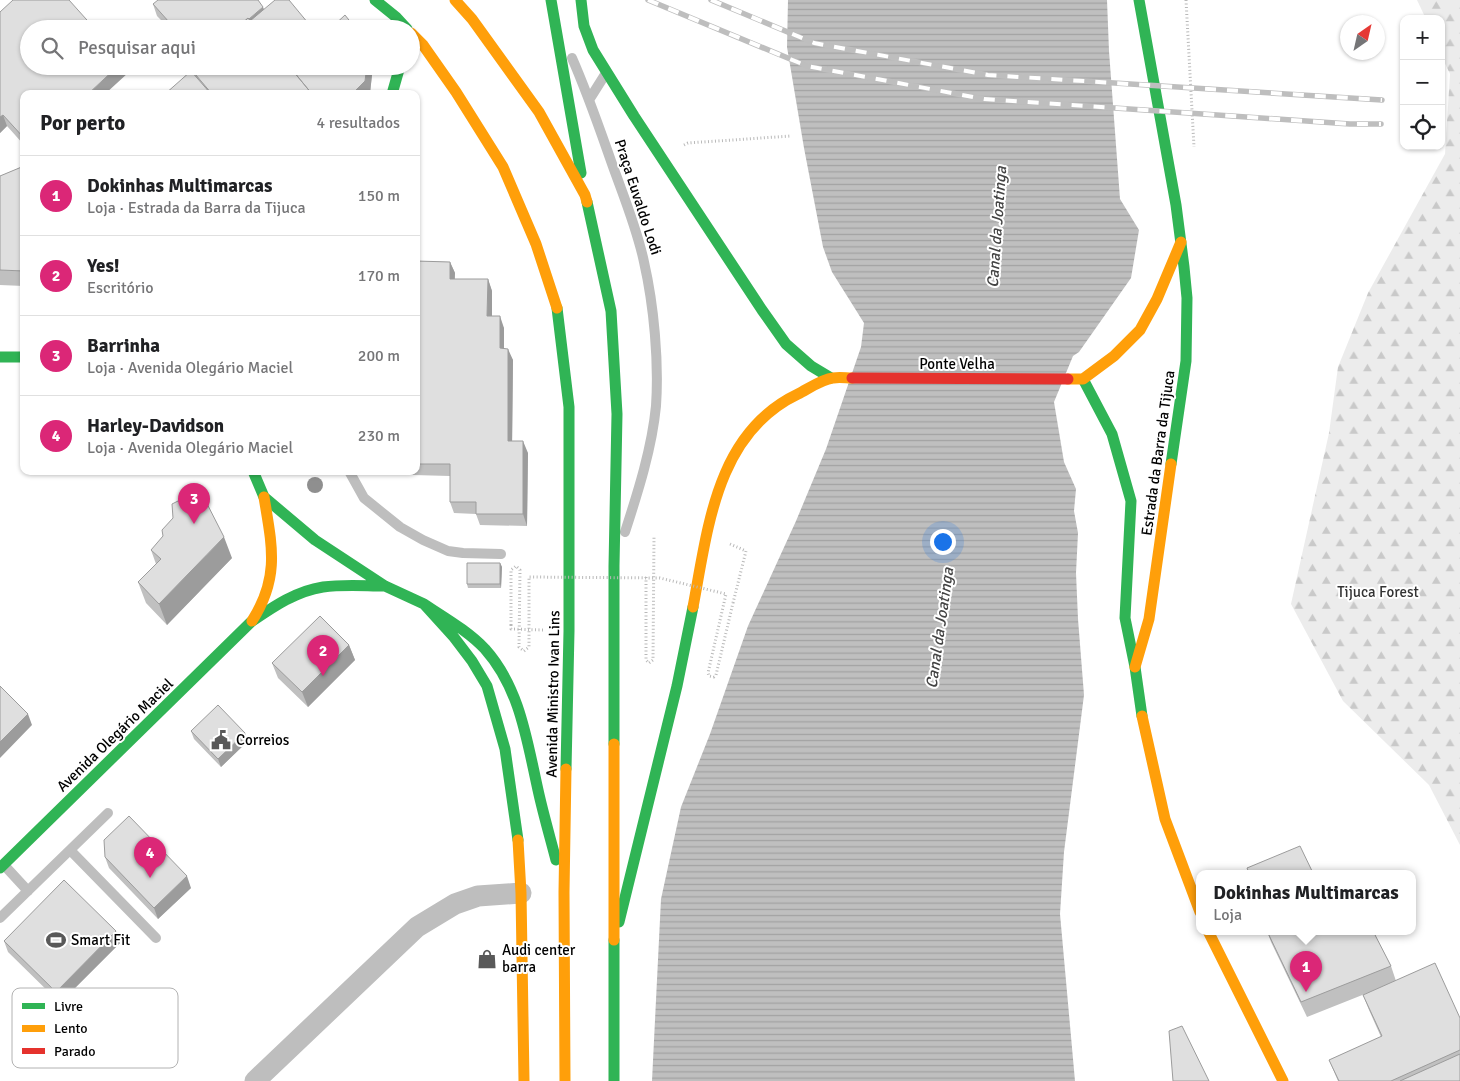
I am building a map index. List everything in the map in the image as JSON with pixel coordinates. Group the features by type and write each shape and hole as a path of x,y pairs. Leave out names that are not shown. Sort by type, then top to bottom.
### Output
{"main road":[{"path":"375,0 399,20"},
{"path":"455,0 472,19 539,112 585,195"},
{"path":"551,0 585,195 610,311 618,414 614,566 614,1081"},
{"name":"Praça Euvaldo Lodi","path":"581,0 582,16 593,50 762,310 786,344 811,366 831,378"},
{"name":"Estrada da Barra da Tijuca","path":"1135,667 1149,619 1188,338 1186,280 1181,242 1139,0"},
{"name":"Avenida Ministro Ivan Lins","path":"420,42 456,92 503,167 536,244 558,308 569,407 569,631 564,892 565,1081"},
{"path":"394,90 398,75"},
{"path":"1078,379 1114,356 1140,330 1157,299 1181,242"},
{"path":"0,357 20,356"},
{"path":"613,949 677,686 717,493 729,462 739,444 754,426 772,410 793,396 831,378"},
{"name":"Ponte Velha","path":"831,378 1078,379"},
{"name":"Estrada da Barra da Tijuca","path":"1078,379 1112,434 1131,501 1125,618 1135,667 1143,724 1165,819 1196,901"},
{"path":"255,475 264,497 315,540 385,586 424,604 472,637 492,657 517,702 564,892"},
{"name":"Avenida Olegário Maciel","path":"251,622 263,603 269,587 271,570 271,553 264,497"},
{"name":"Avenida Olegário Maciel","path":"2,867 251,622 286,600 306,591 329,587 385,586"},
{"path":"424,604 453,636 487,686 505,749 518,834 521,893 524,1081"},
{"path":"1210,935 1283,1081"}],"street":[{"path":"255,1081 417,927 455,904 478,896 521,893"}],"lane":[{"name":"Praça Euvaldo Lodi","path":"554,20 590,100 634,225 644,263 654,327 656,407 635,500 614,566"},
{"path":"590,100 606,72"},
{"path":"351,475 364,498 400,527 423,540 455,552 501,554"},
{"path":"0,918 108,813"},
{"path":"70,850 156,938"},
{"path":"2,867 28,891"}],"path":[{"path":"682,147 688,143 791,136"},
{"path":"646,577 646,660 649,663 654,660 654,537"},
{"path":"569,631 510,629 512,567 516,566 520,570 519,647 524,651 529,647 529,577 660,578 726,594 708,673 711,678 716,675 742,566"}],"green space":[{"name":"Tijuca Forest","path":"1417,0 1460,0 1460,845 1429,785 1343,701 1291,604 1329,433 1338,367 1368,293 1445,154 1450,74 1445,63 1445,15 1424,15"}],"water":[{"name":"Canal da Joatinga","path":"788,0 1107,0 1120,199 1139,230 1131,278 1079,352 1073,356 1054,402 1064,462 1076,489 1074,511 1078,533 1076,573 1084,695 1064,852 1060,914 1075,1081 652,1081 661,899 681,807 710,734 748,626 796,521 826,449 861,347 864,323 832,272 823,247 787,47"}],"building":[{"path":"13,0 69,0 87,20 20,20 20,75 108,75 92,90 20,90 20,134 3,115 0,117 0,12"},
{"path":"158,0 258,0 263,7 246,20 167,20 153,4"},
{"path":"275,0 289,0 306,20 251,20"},
{"path":"345,15 349,20 340,20"},
{"path":"186,75 194,75 208,90 170,90"},
{"path":"196,75 296,75 309,90 209,90"},
{"path":"296,75 366,75 365,81 356,90 309,90"},
{"path":"20,168 20,271 0,270 0,176"},
{"path":"420,261 450,262 450,279 488,279 487,316 500,316 500,348 508,349 508,441 523,441 523,514 476,514 476,502 450,502 450,464 420,464"},
{"path":"200,490 224,537 159,604 138,582 161,559 151,550 163,536 162,530 173,518 172,504"},
{"path":"467,563 500,563 500,584 467,584"},
{"path":"320,616 349,645 302,692 272,663"},
{"path":"0,686 28,714 0,742"},
{"name":"Correios","path":"218,705 245,733 218,759 191,731"},
{"path":"129,816 187,876 154,908 105,857 104,840"},
{"path":"1300,846 1312,870 1248,870 1247,868"},
{"path":"64,880 116,931 60,988 52,988 4,941"},
{"path":"1269,935 1375,935 1391,966 1301,1002"},
{"path":"1435,963 1460,1018 1460,1050 1391,1081 1339,1081 1329,1060 1382,1036 1363,995"},
{"path":"1182,1026 1209,1081 1173,1081 1169,1031"},
{"path":"1460,1054 1460,1081 1400,1081"}],"railway":[{"path":"648,0 807,66 984,99 1350,124 1381,124"},
{"path":"711,0 814,43 988,75 1382,100"}],"traffic: fast":[{"path":"375,0 399,20"},
{"path":"551,0 581,173"},
{"path":"581,0 584,26 593,50 634,116 762,310 786,344 811,366 831,378"},
{"path":"1139,0 1176,205 1187,298 1186,361 1171,464"},
{"path":"393,90 397,75"},
{"path":"587,202 611,311 617,414 614,566 614,744"},
{"path":"557,308 569,407 569,631 566,769"},
{"path":"0,357 20,357"},
{"path":"1083,379 1112,434 1131,501 1125,618 1142,716"},
{"path":"255,475 264,497 315,540 385,586 424,604 453,636 472,661 487,686 505,749 518,840"},
{"path":"0,868 251,622 285,600 313,589 339,586 385,586"},
{"path":"424,604 478,642 497,664 507,681 526,734 556,860"},
{"path":"619,922 677,686 693,607"},
{"path":"614,940 614,1081"}],"traffic: slow":[{"path":"455,0 472,19 539,112 585,195 587,202"},
{"path":"420,42 456,92 503,167 536,244 557,308"},
{"path":"1068,379 1083,379 1114,356 1140,330 1157,299 1181,242"},
{"path":"693,607 704,546 720,485 733,458 749,433 771,411 815,384 833,378 852,378"},
{"path":"1135,667 1149,619 1171,464"},
{"path":"252,621 267,590 272,561 264,497"},
{"path":"1142,716 1165,819 1196,901"},
{"path":"614,744 614,940"},
{"path":"565,1081 564,892 566,769"},
{"path":"518,840 521,893 524,1081"},
{"path":"1210,935 1283,1081"}],"traffic: jam":[{"path":"852,378 1068,379"}],"place":[{"name":"Barrinha","path":"194,524"},
{"name":"Yes!","path":"323,676"},
{"name":"Correios","path":"221,740"},
{"name":"Harley-Davidson","path":"150,878"},
{"name":"Smart Fit","path":"56,940"},
{"name":"Audi center barra","path":"487,959"},
{"name":"Dokinhas Multimarcas","path":"1306,992"}]}
